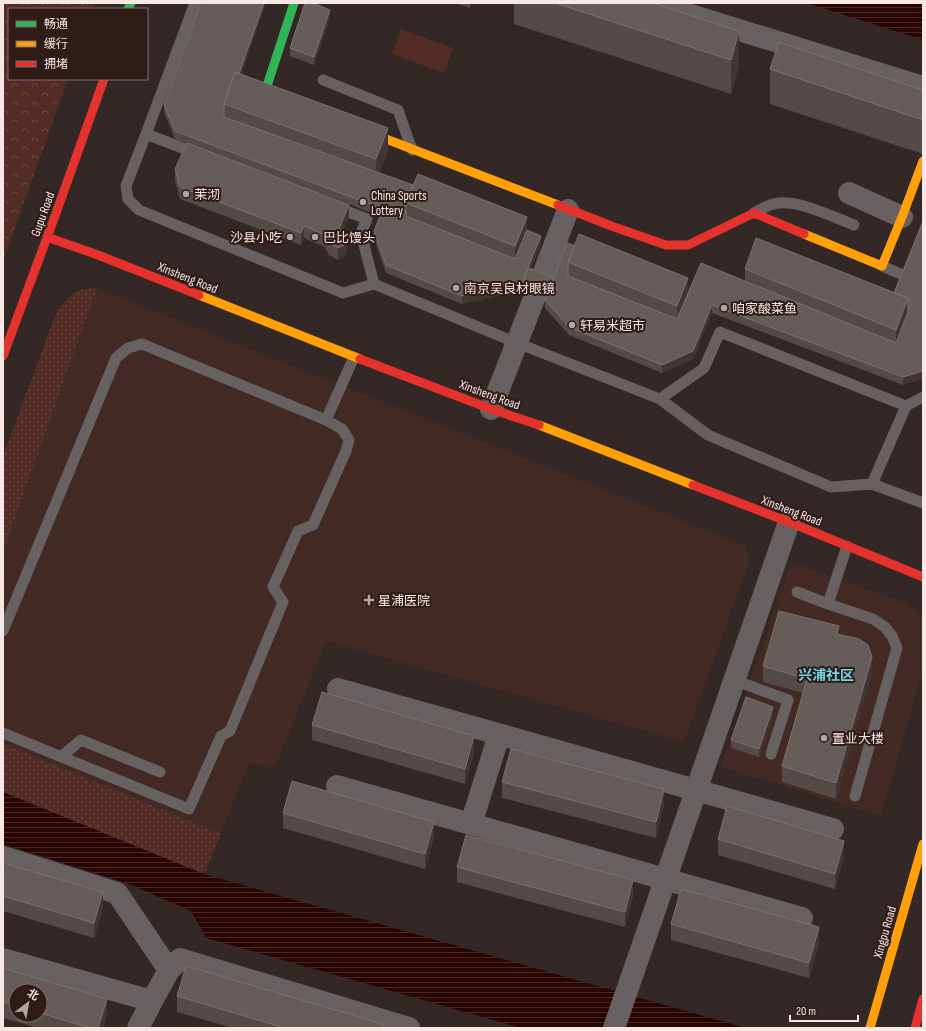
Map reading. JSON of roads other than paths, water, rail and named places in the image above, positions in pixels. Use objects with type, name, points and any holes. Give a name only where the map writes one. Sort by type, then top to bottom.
[{"type":"street","points":[[294,3],[265,92],[295,104]]},
{"type":"street","points":[[652,3],[923,86]]},
{"type":"street","name":"Gupu Road","points":[[3,356],[104,80]]},
{"type":"street","points":[[354,127],[568,210],[666,245],[688,245],[754,213],[882,266],[923,161]]},
{"type":"street","points":[[849,193],[902,217]]},
{"type":"street","points":[[491,409],[568,210]]},
{"type":"street","name":"Xinsheng Road","points":[[47,237],[98,255],[354,357],[491,409],[541,426],[789,522],[923,577]]},
{"type":"street","points":[[614,1028],[789,522]]},
{"type":"street","points":[[338,689],[833,829]]},
{"type":"street","points":[[471,824],[499,735]]},
{"type":"street","points":[[337,786],[802,918]]},
{"type":"street","name":"Xingpu Road","points":[[870,1028],[923,844]]},
{"type":"street","points":[[3,858],[117,893],[169,970]]},
{"type":"street","points":[[3,959],[152,1001]]},
{"type":"street","points":[[138,1028],[169,970],[180,959],[409,1028]]},
{"type":"street","points":[[915,1028],[923,999]]},
{"type":"lane","points":[[195,3],[177,62],[146,134],[126,186],[128,199],[139,210],[343,293],[374,284],[517,343],[660,399],[708,435],[831,486],[872,484],[923,502]]},
{"type":"lane","points":[[323,80],[398,110],[413,150]]},
{"type":"lane","points":[[253,88],[265,92]]},
{"type":"lane","points":[[146,134],[205,157]]},
{"type":"lane","points":[[323,202],[367,220],[361,232],[374,284]]},
{"type":"lane","points":[[754,213],[774,204],[789,202],[807,207],[854,225]]},
{"type":"lane","points":[[882,266],[903,275]]},
{"type":"lane","points":[[660,399],[704,368],[720,332],[906,406]]},
{"type":"lane","points":[[3,632],[116,358],[128,348],[142,344],[326,420],[342,429],[349,440],[346,451],[312,525],[298,531],[273,587],[283,602],[230,732],[221,736],[189,809],[3,733]]},
{"type":"lane","points":[[326,420],[354,357]]},
{"type":"lane","points":[[872,484],[906,406],[923,397]]},
{"type":"lane","points":[[828,604],[847,546]]},
{"type":"lane","points":[[797,592],[873,619],[885,627],[892,636],[896,648],[856,796]]},
{"type":"lane","points":[[734,680],[788,700],[771,754]]},
{"type":"lane","points":[[61,757],[81,740],[160,772]]},
{"type":"place","name":"茉沏","points":[[186,194]]},
{"type":"place","name":"China Sports Lottery","points":[[363,202]]},
{"type":"place","name":"沙县小吃","points":[[290,237]]},
{"type":"place","name":"巴比馒头","points":[[315,237]]},
{"type":"place","name":"南京吴良材眼镜","points":[[456,288]]},
{"type":"place","name":"咱家酸菜鱼","points":[[724,308]]},
{"type":"place","name":"轩易米超市","points":[[572,325]]},
{"type":"place","name":"星浦医院","points":[[369,600]]},
{"type":"place","name":"置业大楼","points":[[824,738]]},
{"type":"district","name":"兴浦社区","points":[[826,675]]}]
